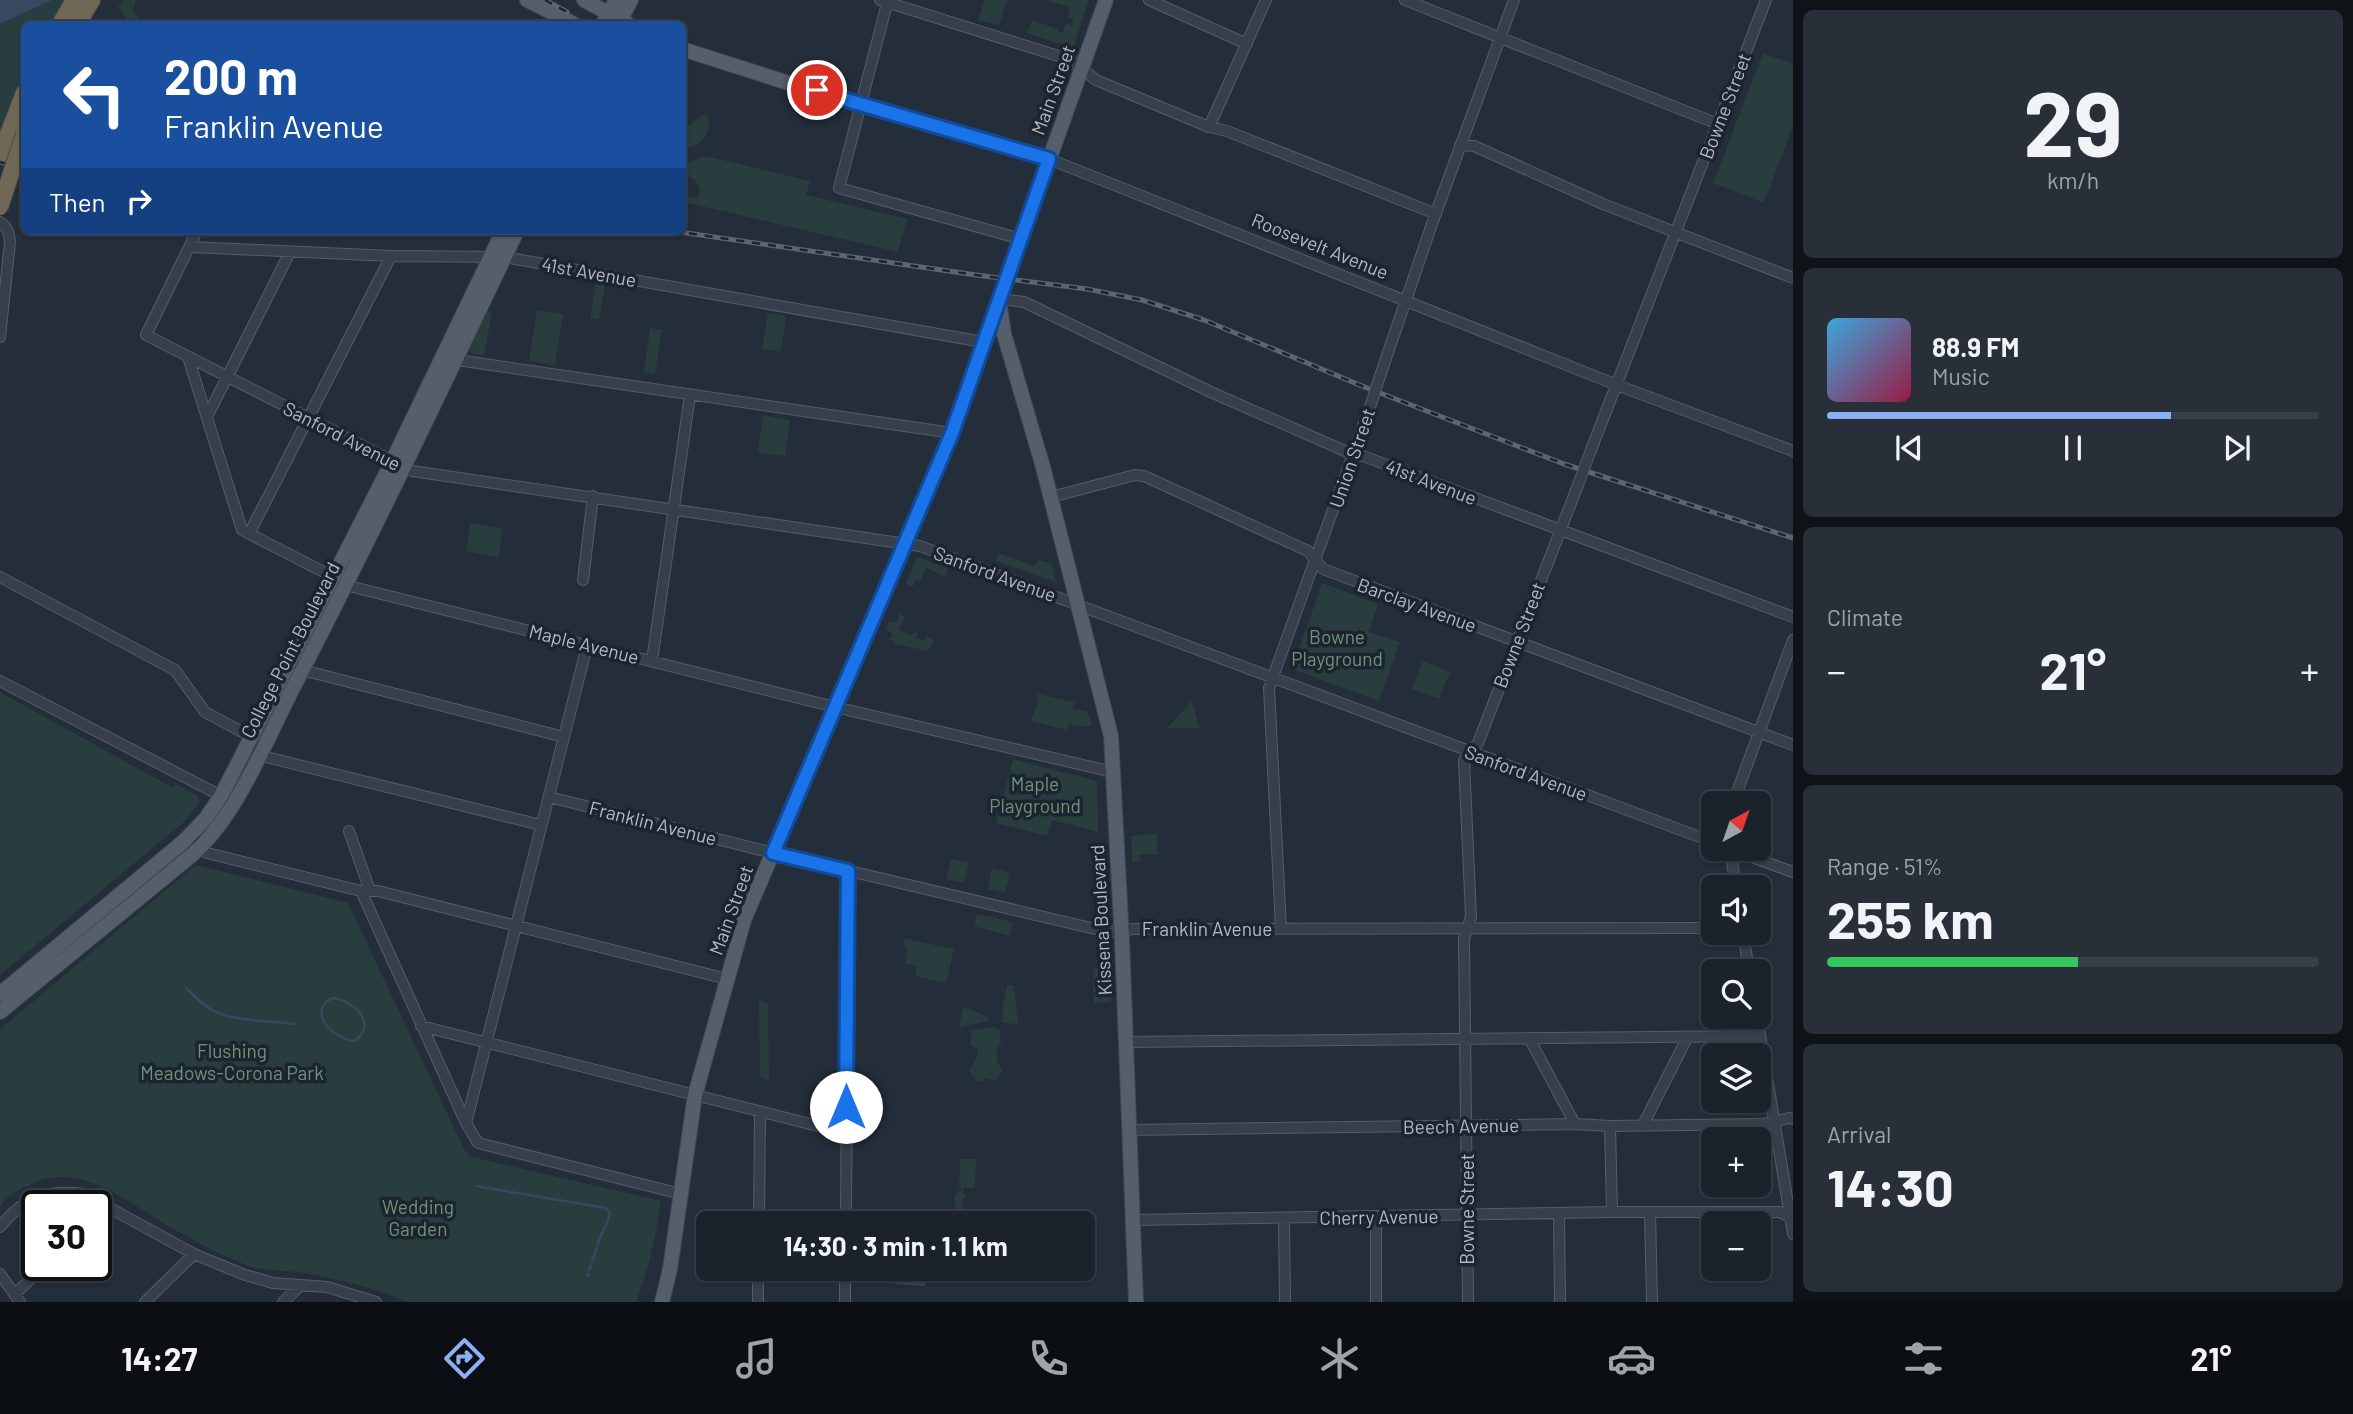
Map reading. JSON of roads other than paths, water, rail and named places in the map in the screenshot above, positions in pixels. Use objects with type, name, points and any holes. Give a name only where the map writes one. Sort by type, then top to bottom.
[{"type":"highway","points":[[62,21],[74,0]]},
{"type":"highway","points":[[80,21],[92,0]]},
{"type":"highway","points":[[0,155],[21,101]]},
{"type":"highway","points":[[0,207],[21,143]]},
{"type":"main road","points":[[527,0],[568,21]]},
{"type":"main road","points":[[584,0],[616,18],[631,0]]},
{"type":"main road","name":"Main Street","points":[[662,1302],[667,1284],[695,1095],[744,920],[952,433],[1106,0]]},
{"type":"main road","name":"Roosevelt Avenue","points":[[686,50],[1049,159]]},
{"type":"main road","name":"Roosevelt Avenue","points":[[686,59],[816,95],[826,94]]},
{"type":"main road","name":"College Point Boulevard","points":[[497,257],[502,235]]},
{"type":"main road","name":"College Point Boulevard","points":[[0,994],[192,833],[227,799],[261,751],[303,669],[340,581],[497,257],[514,235]]},
{"type":"main road","name":"Kissena Boulevard","points":[[999,299],[1004,334],[1051,497],[1107,718],[1113,772],[1121,930],[1136,1302]]},
{"type":"main road","name":"College Point Boulevard","points":[[0,1012],[202,846],[217,829],[250,739],[289,662],[340,581]]},
{"type":"street","points":[[1149,0],[1247,44]]},
{"type":"street","points":[[1209,127],[1266,0]]},
{"type":"street","points":[[1405,0],[1718,124]]},
{"type":"street","name":"Union Street","points":[[1282,929],[1269,688],[1354,455],[1460,145],[1514,0]]},
{"type":"street","name":"Bowne Street","points":[[1468,1302],[1464,940],[1471,917],[1464,760],[1478,743],[1766,0]]},
{"type":"street","points":[[1021,239],[839,188],[885,1],[1071,60],[1096,80],[1209,127],[1227,131],[1436,214]]},
{"type":"street","points":[[1460,145],[1474,146],[1675,233],[1793,278]]},
{"type":"street","name":"Roosevelt Avenue","points":[[1049,159],[1617,385],[1793,451]]},
{"type":"street","points":[[0,222],[5,226],[10,238],[0,337]]},
{"type":"street","points":[[190,247],[195,235]]},
{"type":"street","points":[[0,264],[10,238]]},
{"type":"street","name":"41st Avenue","points":[[190,247],[391,256],[497,257],[983,342]]},
{"type":"street","name":"Sanford Avenue","points":[[190,247],[146,335],[416,472],[920,546],[1701,838]]},
{"type":"street","points":[[206,417],[289,252]]},
{"type":"street","points":[[188,357],[242,530],[249,534],[391,256]]},
{"type":"street","name":"41st Avenue","points":[[999,299],[1024,302],[1213,393],[1354,455],[1363,456],[1793,617]]},
{"type":"street","points":[[450,356],[690,395],[952,433]]},
{"type":"street","points":[[652,661],[690,395]]},
{"type":"street","name":"Barclay Avenue","points":[[1051,497],[1135,475],[1144,476],[1308,551],[1322,569],[1793,745]]},
{"type":"street","points":[[583,580],[593,496]]},
{"type":"street","name":"Maple Avenue","points":[[249,534],[340,581],[587,646],[1113,772]]},
{"type":"street","points":[[0,578],[175,670],[205,712],[244,733],[266,757],[541,825]]},
{"type":"street","points":[[1737,791],[1793,639]]},
{"type":"street","points":[[466,1123],[587,646]]},
{"type":"street","points":[[289,662],[303,669],[564,737]]},
{"type":"street","points":[[0,681],[227,799]]},
{"type":"street","name":"Franklin Avenue","points":[[549,797],[1108,932],[1701,928]]},
{"type":"street","points":[[349,831],[365,891],[421,1026],[478,1143],[681,1194]]},
{"type":"street","points":[[192,833],[207,853],[365,891],[378,891],[727,979]]},
{"type":"street","points":[[1762,861],[1793,872]]},
{"type":"street","points":[[846,1211],[848,871]]},
{"type":"street","points":[[421,1026],[846,1133]]},
{"type":"street","points":[[1759,1029],[1793,1234]]},
{"type":"street","points":[[1125,1042],[1760,1036]]},
{"type":"street","points":[[1529,1038],[1575,1124]]},
{"type":"street","points":[[1643,1125],[1687,1038]]},
{"type":"street","points":[[759,1211],[760,1111]]},
{"type":"street","name":"Beech Avenue","points":[[1128,1130],[1763,1124],[1793,1119]]},
{"type":"street","points":[[1610,1126],[1612,1212]]},
{"type":"street","points":[[0,1227],[21,1205]]},
{"type":"street","points":[[112,1209],[194,1254],[264,1281],[327,1287],[376,1302]]},
{"type":"street","name":"Cherry Avenue","points":[[1132,1220],[1612,1212],[1780,1212],[1792,1218]]},
{"type":"street","points":[[1650,1213],[1652,1302]]},
{"type":"street","points":[[1559,1214],[1560,1302]]},
{"type":"street","points":[[1376,1217],[1376,1302]]},
{"type":"street","points":[[1284,1218],[1285,1302]]},
{"type":"street","points":[[145,1302],[194,1254]]},
{"type":"street","points":[[2,1279],[18,1298],[32,1281]]},
{"type":"street","points":[[758,1281],[758,1302]]},
{"type":"street","points":[[845,1281],[845,1302]]},
{"type":"street","points":[[283,1302],[301,1285]]},
{"type":"water","points":[[0,0],[52,0],[0,24]]},
{"type":"water","points":[[895,1281],[925,1281],[925,1286],[895,1284]]},
{"type":"waterway","points":[[186,988],[205,1006],[220,1014],[295,1024]]},
{"type":"waterway","points":[[332,998],[348,1003],[364,1020],[362,1034],[355,1041],[332,1031],[322,1018],[324,1004],[332,998]]},
{"type":"waterway","points":[[476,1186],[606,1208],[610,1213],[598,1244]]},
{"type":"waterway","points":[[592,1262],[597,1248]]},
{"type":"railway","points":[[545,0],[567,12]]},
{"type":"railway","points":[[0,162],[21,168]]},
{"type":"railway","points":[[686,233],[1087,289],[1142,300],[1204,320],[1362,386],[1564,464],[1793,538]]},
{"type":"park label","name":"Bowne Playground","points":[[1337,648]]},
{"type":"park label","name":"Maple Playground","points":[[1035,795]]},
{"type":"park label","name":"Flushing Meadows-Corona Park","points":[[232,1062]]},
{"type":"park label","name":"Wedding Garden","points":[[418,1218]]}]
